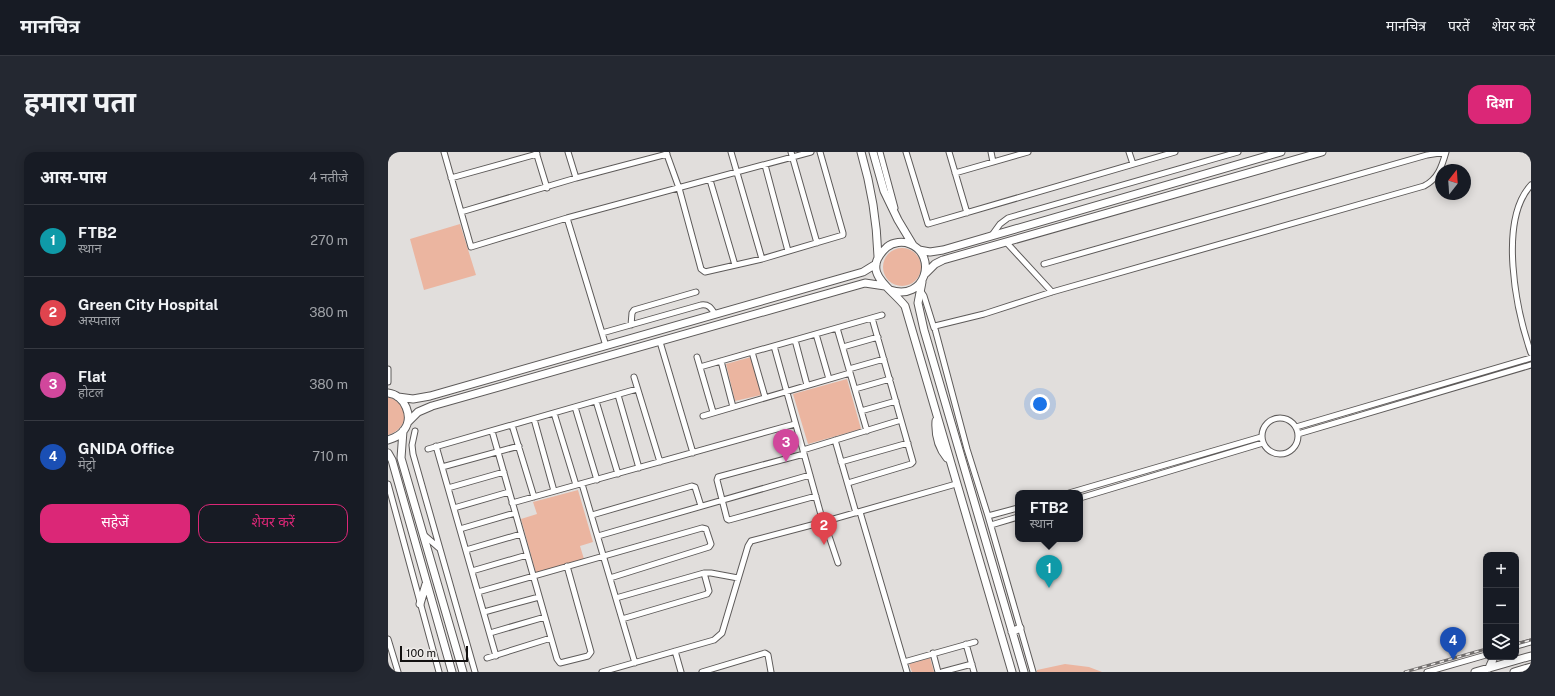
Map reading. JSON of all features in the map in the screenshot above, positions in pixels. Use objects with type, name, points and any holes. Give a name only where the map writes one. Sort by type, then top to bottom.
[{"type":"street","points":[[444,152],[471,248],[567,218],[766,165],[792,155],[811,152]]},
{"type":"street","points":[[568,152],[576,178]]},
{"type":"street","points":[[731,152],[762,259]]},
{"type":"street","points":[[461,212],[666,153],[679,188],[702,270],[708,272],[762,259],[842,236],[844,232],[820,152]]},
{"type":"street","points":[[861,152],[870,192],[878,242],[876,271],[880,282],[905,306],[1012,672]]},
{"type":"street","points":[[874,152],[884,191],[898,220],[925,260],[924,276],[918,303],[924,330],[1024,672]]},
{"type":"street","points":[[880,152],[898,220]]},
{"type":"street","points":[[906,152],[927,224],[1133,164],[1162,154],[1175,152]]},
{"type":"street","points":[[949,152],[966,213]]},
{"type":"street","points":[[991,152],[994,162]]},
{"type":"street","points":[[955,173],[1028,152]]},
{"type":"street","points":[[1129,152],[1133,164]]},
{"type":"street","points":[[992,235],[1004,220],[1008,218],[1228,153],[1238,152]]},
{"type":"street","points":[[391,393],[413,399],[430,396],[863,272],[877,261],[888,246],[897,242],[930,252],[944,250],[1281,152]]},
{"type":"street","points":[[388,440],[396,437],[403,431],[408,422],[418,412],[432,406],[865,283],[903,292],[914,289],[935,264],[943,260],[1322,152]]},
{"type":"street","points":[[934,328],[938,325],[984,314],[1052,292],[1424,186],[1434,180],[1438,174],[1446,152],[1420,157],[1044,264]]},
{"type":"street","points":[[452,178],[536,153],[547,188]]},
{"type":"street","points":[[1228,153],[1232,166]]},
{"type":"street","points":[[792,155],[817,243]]},
{"type":"street","points":[[766,165],[788,251]]},
{"type":"street","points":[[710,180],[735,265]]},
{"type":"street","points":[[1531,185],[1526,191],[1517,213],[1512,255],[1514,280],[1519,308],[1531,353]]},
{"type":"street","points":[[567,218],[606,346]]},
{"type":"street","points":[[1006,242],[1052,292]]},
{"type":"street","points":[[920,290],[924,296],[934,328],[967,449],[991,525],[1033,672]]},
{"type":"street","points":[[631,325],[632,313],[634,310],[696,292]]},
{"type":"street","points":[[602,333],[701,304],[710,306],[716,314]]},
{"type":"street","points":[[700,367],[882,315]]},
{"type":"street","points":[[848,483],[912,463],[908,443],[872,318]]},
{"type":"street","points":[[837,328],[867,430]]},
{"type":"street","points":[[816,334],[828,379]]},
{"type":"street","points":[[843,347],[878,337]]},
{"type":"street","points":[[795,340],[807,385]]},
{"type":"street","points":[[660,342],[693,453]]},
{"type":"street","points":[[774,346],[823,522],[838,563]]},
{"type":"street","points":[[752,352],[766,397]]},
{"type":"street","points":[[697,357],[713,412]]},
{"type":"street","points":[[1296,428],[1531,358]]},
{"type":"street","points":[[702,416],[828,379],[884,359]]},
{"type":"street","points":[[721,361],[733,407]]},
{"type":"street","points":[[1298,434],[1531,365]]},
{"type":"street","points":[[388,369],[388,382]]},
{"type":"street","points":[[634,377],[660,462]]},
{"type":"street","points":[[855,389],[890,379]]},
{"type":"street","points":[[428,449],[638,389]]},
{"type":"street","points":[[391,393],[405,404],[408,412],[408,422]]},
{"type":"street","points":[[618,395],[639,468]]},
{"type":"street","points":[[596,401],[618,474]]},
{"type":"street","points":[[861,411],[896,401]]},
{"type":"street","points":[[575,407],[597,480]]},
{"type":"street","points":[[554,413],[576,486]]},
{"type":"street","points":[[534,418],[554,492]]},
{"type":"street","points":[[1275,418],[1287,419],[1292,422],[1296,428],[1298,434],[1296,445],[1287,453],[1282,455],[1270,452],[1262,443],[1261,437],[1265,425],[1275,418]]},
{"type":"street","points":[[816,496],[729,520],[727,519],[717,480],[718,477],[803,452],[835,440],[901,420]]},
{"type":"street","points":[[512,503],[795,424]]},
{"type":"street","points":[[512,425],[534,497]]},
{"type":"street","points":[[492,430],[557,659],[560,663],[588,656],[591,652],[567,566]]},
{"type":"street","points":[[403,431],[402,458],[463,672]]},
{"type":"street","points":[[415,431],[412,446],[413,454],[475,672]]},
{"type":"street","points":[[1079,490],[1261,437]]},
{"type":"street","points":[[835,440],[904,662],[905,672]]},
{"type":"street","points":[[842,462],[908,443]]},
{"type":"street","points":[[1083,497],[1262,443]]},
{"type":"street","points":[[436,446],[496,656]]},
{"type":"street","points":[[442,467],[519,446]]},
{"type":"street","points":[[388,453],[392,460],[452,672]]},
{"type":"street","points":[[448,488],[504,472]]},
{"type":"street","points":[[598,536],[810,475]]},
{"type":"street","points":[[388,484],[439,672]]},
{"type":"street","points":[[582,484],[635,663]]},
{"type":"street","points":[[602,672],[714,640],[719,637],[722,633],[748,546],[751,542],[956,484]]},
{"type":"street","points":[[592,515],[692,486],[695,487],[701,506]]},
{"type":"street","points":[[454,508],[509,492]]},
{"type":"street","points":[[988,516],[1015,509]]},
{"type":"street","points":[[460,529],[515,513]]},
{"type":"street","points":[[991,525],[1015,518]]},
{"type":"street","points":[[478,592],[533,575],[704,528],[711,544],[709,547],[610,578]]},
{"type":"street","points":[[466,550],[521,534]]},
{"type":"street","points":[[424,535],[439,548]]},
{"type":"street","points":[[472,571],[527,555]]},
{"type":"street","points":[[616,598],[704,573],[738,578]]},
{"type":"street","points":[[622,619],[707,594],[709,591],[704,573]]},
{"type":"street","points":[[420,604],[426,583]]},
{"type":"street","points":[[484,612],[539,597]]},
{"type":"street","points":[[490,633],[545,617]]},
{"type":"street","points":[[1012,632],[1020,628]]},
{"type":"street","points":[[487,658],[551,638]]},
{"type":"street","points":[[388,639],[398,672]]},
{"type":"street","points":[[904,662],[975,642]]},
{"type":"street","points":[[1519,645],[1531,642]]},
{"type":"street","points":[[966,644],[974,672]]},
{"type":"street","points":[[675,651],[681,672]]},
{"type":"street","points":[[702,672],[765,653],[768,655],[772,672]]},
{"type":"street","points":[[933,654],[938,672]]},
{"type":"street","points":[[1427,672],[1483,656]]},
{"type":"street","points":[[1475,672],[1531,656]]},
{"type":"street","points":[[1489,668],[1493,660]]},
{"type":"street","points":[[942,672],[972,664]]},
{"type":"street","points":[[1514,672],[1531,667]]},
{"type":"shaded area","points":[[460,224],[476,275],[424,290],[410,239]]},
{"type":"shaded area","points":[[898,248],[906,248],[916,253],[920,260],[920,274],[916,281],[906,286],[898,286],[888,281],[886,278],[883,271],[883,263],[888,253],[891,251]]},
{"type":"shaded area","points":[[751,357],[761,395],[735,401],[726,364]]},
{"type":"shaded area","points":[[847,379],[861,429],[808,444],[793,394]]},
{"type":"shaded area","points":[[388,397],[395,400],[400,405],[404,416],[400,427],[395,432],[388,435]]},
{"type":"shaded area","points":[[578,490],[593,542],[580,546],[584,559],[536,573],[521,519],[537,514],[533,502]]},
{"type":"shaded area","points":[[930,658],[934,672],[912,672],[909,664]]},
{"type":"shaded area","points":[[1065,664],[1089,667],[1102,672],[1037,672],[1037,670]]},
{"type":"railway","points":[[1519,643],[1531,640]]},
{"type":"railway","points":[[1405,672],[1483,650]]},
{"type":"place","name":"Flat","points":[[786,462]]},
{"type":"place","name":"Green City Hospital","points":[[824,545]]},
{"type":"place","name":"FTB2","points":[[1049,588]]},
{"type":"place","name":"GNIDA Office","points":[[1453,660]]}]
